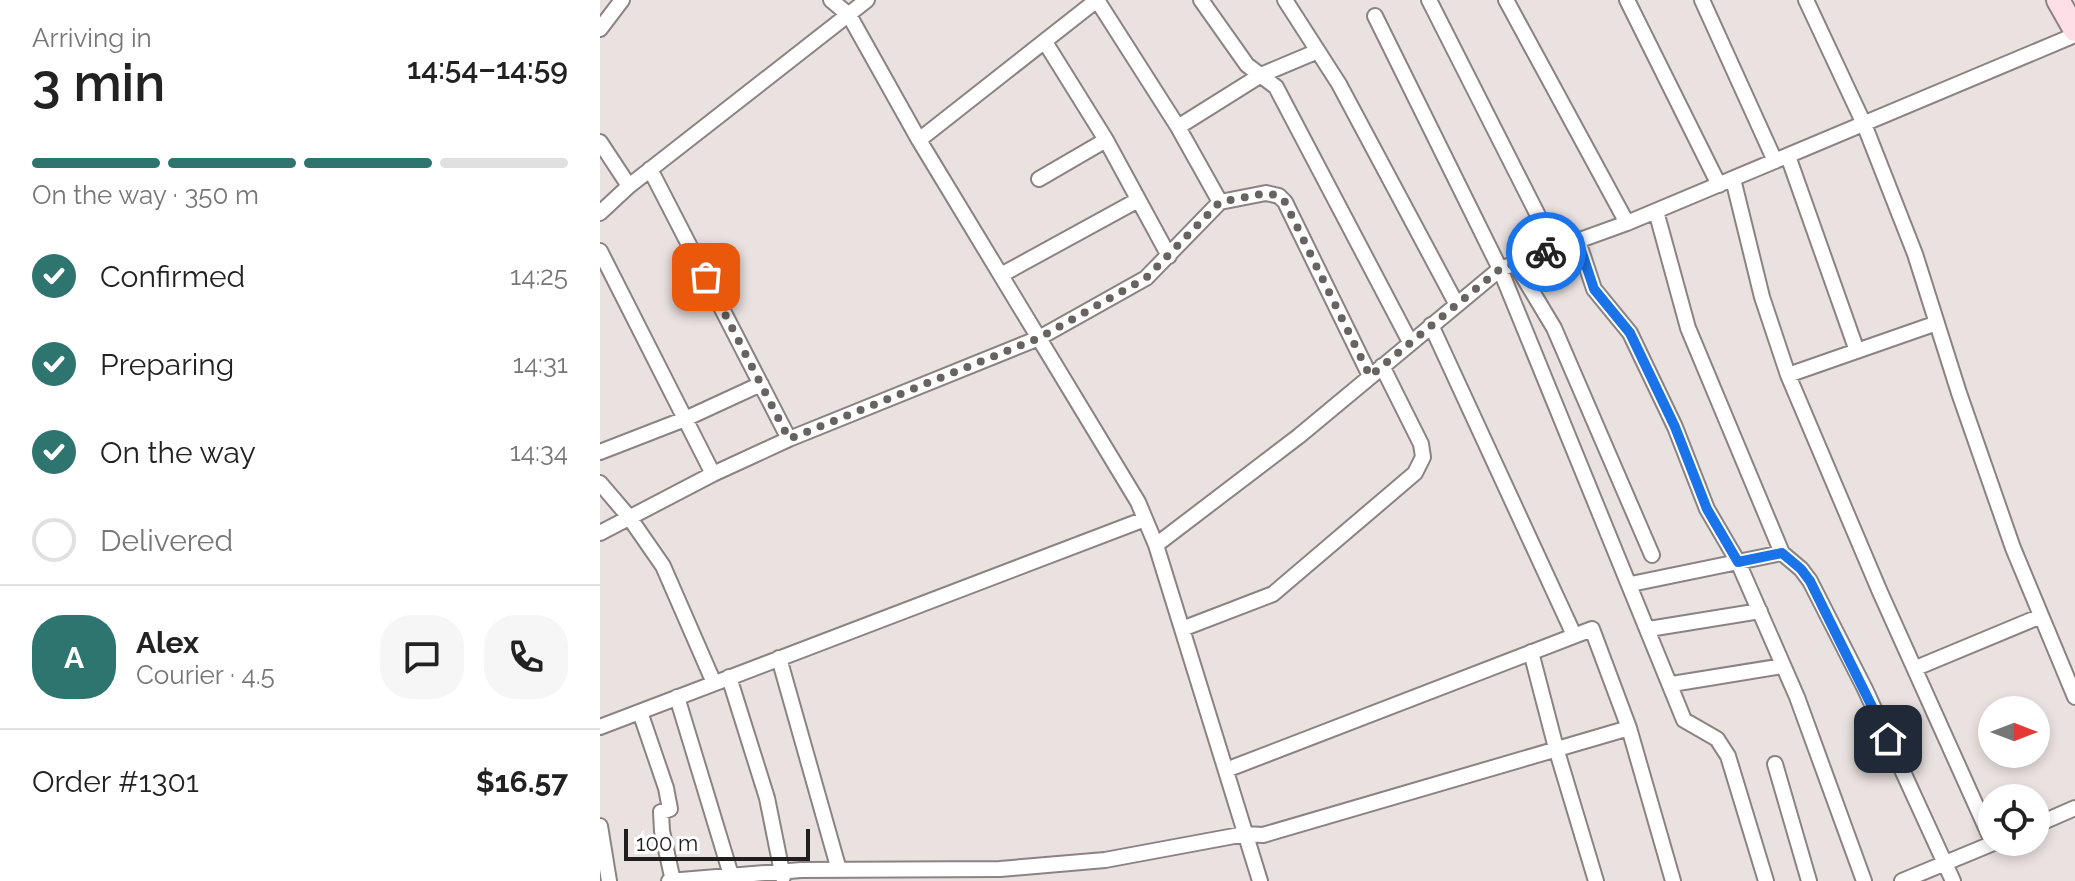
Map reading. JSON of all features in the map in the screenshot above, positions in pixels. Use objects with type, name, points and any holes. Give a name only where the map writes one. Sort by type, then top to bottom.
[{"type":"street","points":[[600,29],[622,0]]},
{"type":"street","points":[[831,0],[849,15],[919,140],[1138,502],[1156,545],[1260,881]]},
{"type":"street","points":[[600,213],[650,169],[867,0]]},
{"type":"street","points":[[919,140],[1097,0],[1178,127],[1220,202]]},
{"type":"street","points":[[1201,0],[1247,65],[1276,87],[1410,342]]},
{"type":"street","points":[[1285,0],[1339,84],[1457,305]]},
{"type":"street","points":[[1429,0],[1555,249]]},
{"type":"street","points":[[1506,0],[1627,223]]},
{"type":"street","points":[[1627,0],[1719,185]]},
{"type":"street","points":[[1702,0],[1782,158],[1857,351]]},
{"type":"street","points":[[1806,0],[1864,124],[1915,254],[2013,548],[2075,697]]},
{"type":"street","points":[[1156,545],[1299,436],[1500,269],[1627,223],[2075,32],[2058,0]]},
{"type":"street","points":[[1375,16],[1500,269],[1672,684],[1684,720],[1717,739],[1728,756],[1766,881]]},
{"type":"street","points":[[1045,42],[1106,140],[1169,256]]},
{"type":"street","points":[[1178,127],[1261,75],[1318,51]]},
{"type":"street","points":[[1039,179],[1106,140]]},
{"type":"street","points":[[600,142],[629,186]]},
{"type":"street","points":[[650,169],[789,439]]},
{"type":"street","points":[[1733,179],[1762,297],[1788,375],[1880,592],[1978,808]]},
{"type":"street","points":[[600,533],[713,474],[789,439],[1039,338],[1146,278],[1220,202],[1266,193],[1279,196],[1285,202],[1376,371],[1421,444],[1423,457],[1415,473],[1273,594],[1182,629]]},
{"type":"street","points":[[1001,275],[1138,200]]},
{"type":"street","points":[[1656,211],[1688,328],[1782,553],[1810,581],[1865,689],[1953,881]]},
{"type":"street","points":[[1578,241],[1594,289],[1630,333],[1675,427],[1707,509],[1738,562],[1760,611],[1864,881]]},
{"type":"street","points":[[600,251],[713,474]]},
{"type":"street","points":[[1515,263],[1554,328],[1652,555]]},
{"type":"street","points":[[1788,375],[1937,323]]},
{"type":"street","points":[[1431,325],[1574,635]]},
{"type":"street","points":[[600,434],[604,451],[761,384]]},
{"type":"street","points":[[600,483],[629,517],[663,566],[714,683]]},
{"type":"street","points":[[600,727],[1145,519]]},
{"type":"street","points":[[1631,584],[1782,553]]},
{"type":"street","points":[[1649,629],[1760,611]]},
{"type":"street","points":[[1916,668],[2041,616]]},
{"type":"street","points":[[1226,770],[1592,629],[1629,728],[1673,881]]},
{"type":"street","points":[[1531,652],[1596,881]]},
{"type":"street","points":[[779,658],[839,870]]},
{"type":"street","points":[[1672,684],[1783,666]]},
{"type":"street","points":[[729,677],[767,798],[783,876]]},
{"type":"street","points":[[677,697],[731,875]]},
{"type":"street","points":[[640,712],[670,809],[661,812],[671,881],[839,870],[1030,867],[1105,860],[1245,834],[1263,835],[1629,728]]},
{"type":"street","points":[[1775,764],[1809,881]]},
{"type":"street","points":[[2050,819],[2075,808]]},
{"type":"street","points":[[600,826],[609,881]]},
{"type":"street","points":[[1902,881],[1978,849]]},
{"type":"way so far","points":[[706,277],[789,439],[1039,338],[1146,278],[1220,202],[1266,193],[1279,196],[1285,202],[1370,376],[1500,269],[1546,252]]},
{"type":"route","points":[[1546,252],[1578,241],[1594,289],[1630,333],[1675,427],[1707,509],[1738,562],[1782,553],[1801,569],[1810,581],[1888,739]]}]
